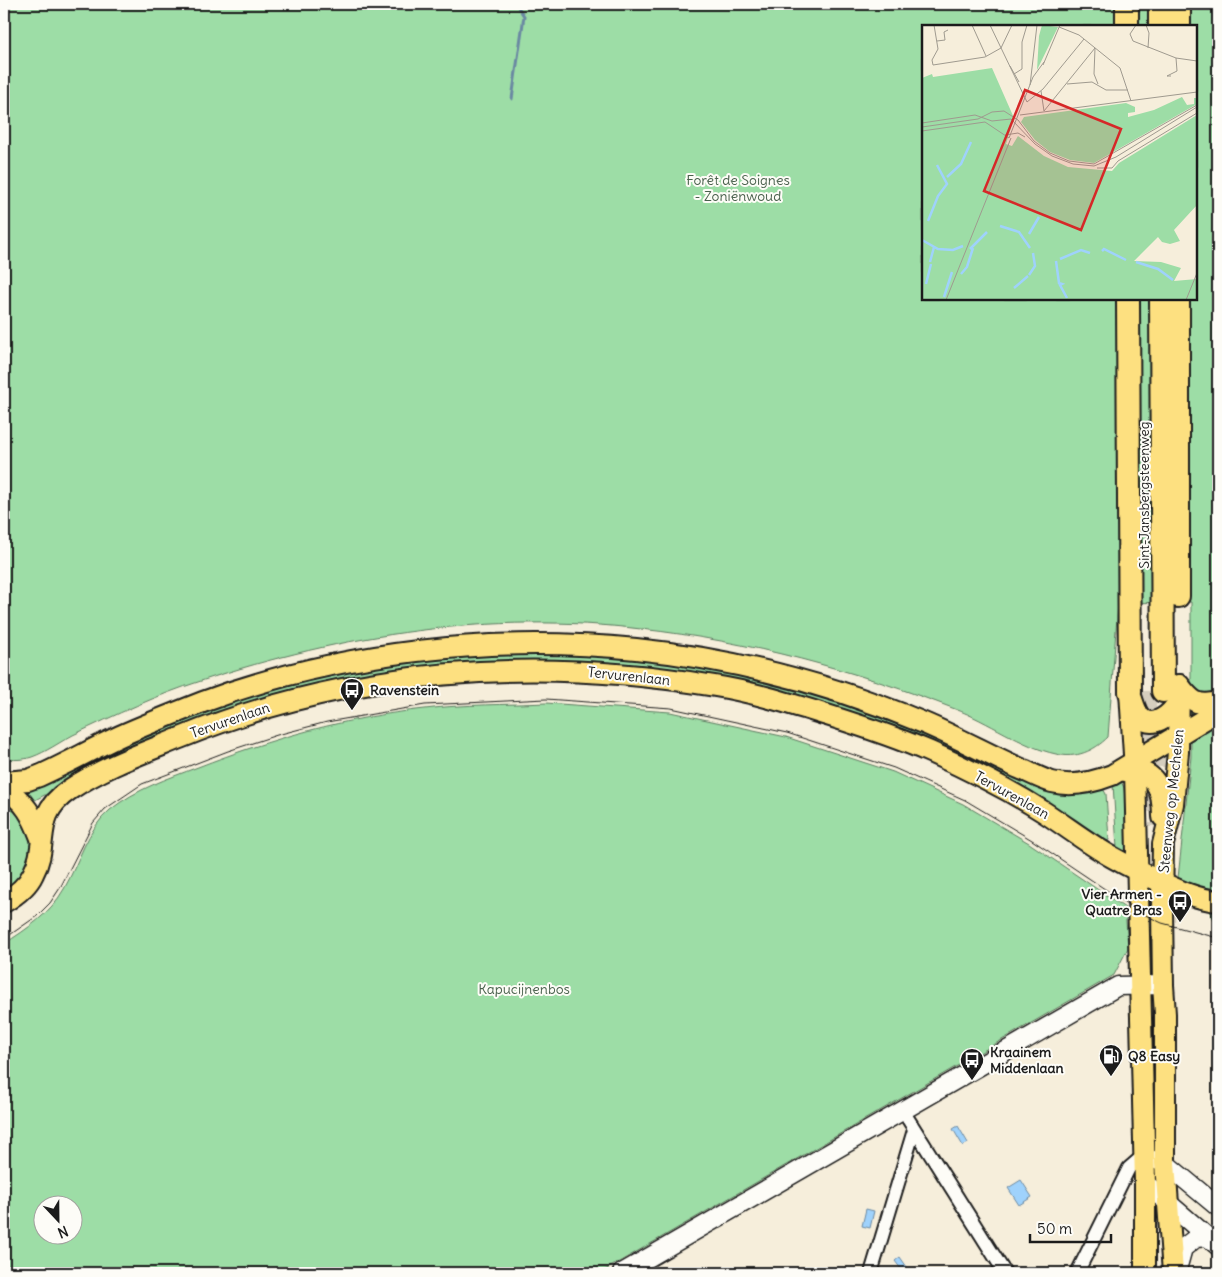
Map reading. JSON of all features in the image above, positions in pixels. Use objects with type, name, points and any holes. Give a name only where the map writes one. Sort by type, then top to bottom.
[{"type":"highway","points":[[1127,4],[1127,25]]},
{"type":"highway","points":[[1143,4],[1143,25]]},
{"type":"highway","points":[[1160,4],[1160,25]]},
{"type":"highway","points":[[1179,4],[1179,25]]},
{"type":"highway","points":[[1128,300],[1159,692]]},
{"type":"highway","name":"Sint-Jansbergsteenweg","points":[[1144,300],[1159,692]]},
{"type":"highway","name":"Sint-Jansbergsteenweg","points":[[1159,692],[1161,300]]},
{"type":"highway","points":[[1159,692],[1178,300]]},
{"type":"main road","name":"Tervurenlaan","points":[[4,782],[28,780],[39,776],[122,735],[205,702],[263,683],[345,663],[417,652],[482,646],[535,645],[637,649],[722,662],[803,681],[882,706],[1050,782],[1070,784],[1104,778],[1135,766]]},
{"type":"main road","name":"Tervurenlaan","points":[[4,902],[21,890],[33,875],[40,857],[45,818],[53,805],[67,791],[132,757],[223,721],[273,705],[375,682],[484,671],[555,670],[635,675],[718,686],[790,704],[869,728],[929,752],[992,783],[1040,810],[1108,855],[1137,871],[1178,891],[1198,898],[1218,901]]},
{"type":"main road","points":[[1159,692],[1187,696],[1198,703],[1209,704],[1218,702]]},
{"type":"main road","name":"Steenweg op Mechelen","points":[[1159,692],[1179,735],[1174,804],[1163,844],[1162,918],[1165,1014],[1165,1162],[1174,1273]]},
{"type":"main road","name":"Steenweg op Mechelen","points":[[1145,1273],[1145,1183],[1135,766],[1159,692]]},
{"type":"main road","points":[[1163,844],[1163,802],[1161,790],[1154,781],[1135,766],[1179,735],[1218,711]]},
{"type":"main road","name":"Tervurenlaan","points":[[4,789],[26,806],[35,821],[41,838]]},
{"type":"main road","points":[[1162,918],[1183,904],[1198,898]]},
{"type":"street","points":[[622,1273],[1118,986],[1163,985]]},
{"type":"street","points":[[903,1111],[1005,1273]]},
{"type":"street","points":[[871,1273],[914,1130]]},
{"type":"street","points":[[1077,1273],[1129,1168],[1144,1155],[1165,1162],[1218,1208]]},
{"type":"street","points":[[1145,1183],[1213,1242]]},
{"type":"street","points":[[1174,1273],[1182,1248],[1196,1238],[1213,1242]]},
{"type":"green space","name":"Forêt de Soignes - Zoniënwoud","points":[[4,4],[1218,4],[1218,923],[1216,923],[1196,888],[1178,878],[1191,757],[1191,602],[1118,603],[1108,737],[1091,750],[1078,755],[1063,755],[1043,751],[967,714],[917,695],[840,670],[761,649],[681,634],[641,629],[585,624],[530,623],[474,625],[363,639],[254,665],[152,699],[73,735],[37,755],[14,760],[4,759]]},
{"type":"green space","points":[[537,652],[678,662],[807,689],[940,738],[1102,787],[1106,794],[1109,840],[1105,842],[1072,820],[771,691],[406,671],[79,777],[35,800],[28,796],[29,791],[105,750],[206,708],[336,672],[427,657]]},
{"type":"green space","name":"Kapucijnenbos","points":[[546,703],[670,712],[786,737],[893,772],[963,804],[1029,843],[1125,908],[1128,948],[1114,975],[600,1273],[4,1273],[4,944],[21,933],[52,906],[64,889],[89,836],[102,818],[130,796],[163,780],[281,738],[338,723],[425,709],[470,705]]},
{"type":"green space","points":[[1121,781],[1124,788],[1129,848],[1122,852],[1117,848],[1113,784]]},
{"type":"green space","points":[[4,798],[28,823],[33,848],[26,872],[4,893]]},
{"type":"water","points":[[958,1126],[968,1143],[963,1146],[953,1129]]},
{"type":"water","points":[[1021,1180],[1032,1197],[1019,1205],[1008,1188]]},
{"type":"water","points":[[866,1209],[874,1211],[870,1228],[862,1226]]},
{"type":"water","points":[[900,1257],[909,1270],[904,1273],[895,1261]]},
{"type":"waterway","points":[[512,99],[524,16],[516,4]]},
{"type":"tunnel","points":[[1145,691],[1146,826]]},
{"type":"tunnel","points":[[1160,800],[1163,691]]},
{"type":"tram line","points":[[4,939],[37,916],[50,903],[60,888],[93,823],[105,809],[142,784],[228,751],[277,735],[327,722],[425,705],[546,699],[671,708],[787,733],[894,768],[965,800],[1032,840],[1139,912],[1162,923],[1218,938]]},
{"type":"place","name":"Ravenstein","points":[[352,711]]},
{"type":"place","name":"Vier Armen - Quatre Bras","points":[[1180,923]]},
{"type":"place","name":"Q8 Easy","points":[[1111,1077]]},
{"type":"place","name":"Kraainem Middenlaan","points":[[972,1081]]}]
